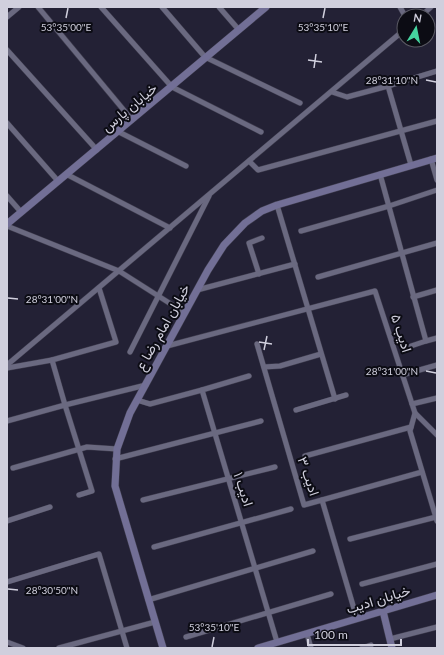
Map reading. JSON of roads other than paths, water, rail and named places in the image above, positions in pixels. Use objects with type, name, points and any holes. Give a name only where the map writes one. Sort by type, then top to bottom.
[{"type":"main road","name":"خیابان پارس","points":[[7,225],[266,7]]},
{"type":"main road","name":"خیابان امام رضا ع","points":[[163,648],[115,486],[116,449],[130,413],[197,290],[224,245],[245,224],[262,211],[277,205],[434,158]]},
{"type":"main road","name":"خیابان ادیب","points":[[258,648],[437,596]]},
{"type":"main road","points":[[383,611],[392,648]]},
{"type":"street","points":[[38,7],[132,120]]},
{"type":"street","points":[[101,7],[172,87],[261,132]]},
{"type":"street","points":[[162,7],[205,57],[300,103]]},
{"type":"street","points":[[219,7],[239,30]]},
{"type":"street","points":[[7,18],[17,8]]},
{"type":"street","points":[[7,367],[396,37]]},
{"type":"street","points":[[7,50],[97,150]]},
{"type":"street","points":[[332,92],[347,97],[437,71]]},
{"type":"street","points":[[388,86],[411,165]]},
{"type":"street","points":[[249,161],[258,170],[437,121]]},
{"type":"street","points":[[7,123],[58,181]]},
{"type":"street","points":[[119,132],[186,166]]},
{"type":"street","points":[[434,158],[437,180]]},
{"type":"street","points":[[66,174],[170,228]]},
{"type":"street","points":[[380,174],[426,341]]},
{"type":"street","points":[[301,231],[389,206],[437,190]]},
{"type":"street","points":[[130,352],[211,194]]},
{"type":"street","points":[[7,196],[21,212]]},
{"type":"street","points":[[277,205],[335,399]]},
{"type":"street","points":[[7,225],[119,271],[185,312]]},
{"type":"street","points":[[259,274],[249,243],[262,238]]},
{"type":"street","points":[[318,277],[437,243]]},
{"type":"street","points":[[197,290],[295,264]]},
{"type":"street","points":[[7,367],[52,360],[116,342],[99,288]]},
{"type":"street","points":[[414,297],[437,290]]},
{"type":"street","name":"ادیب ۵","points":[[308,309],[375,291],[415,412]]},
{"type":"street","points":[[167,346],[308,309]]},
{"type":"street","points":[[410,346],[437,338]]},
{"type":"street","name":"ادیب ۳","points":[[257,344],[304,505],[322,500],[357,619]]},
{"type":"street","points":[[264,367],[280,366],[322,354]]},
{"type":"street","points":[[52,360],[78,450],[92,491],[79,495]]},
{"type":"street","points":[[402,375],[437,365]]},
{"type":"street","points":[[137,400],[150,404],[249,376]]},
{"type":"street","points":[[7,421],[146,385]]},
{"type":"street","name":"ادیب ۱","points":[[202,390],[277,642]]},
{"type":"street","points":[[296,410],[346,395]]},
{"type":"street","points":[[412,404],[437,398]]},
{"type":"street","points":[[350,539],[436,519],[410,431],[415,412]]},
{"type":"street","points":[[415,412],[437,434]]},
{"type":"street","points":[[115,460],[261,421]]},
{"type":"street","points":[[305,456],[411,427]]},
{"type":"street","points":[[13,468],[87,447],[116,449]]},
{"type":"street","points":[[143,500],[276,467]]},
{"type":"street","points":[[322,500],[422,472]]},
{"type":"street","points":[[7,521],[50,507]]},
{"type":"street","points":[[154,547],[291,509]]},
{"type":"street","points":[[148,600],[313,551]]},
{"type":"street","points":[[7,582],[99,554],[127,648]]},
{"type":"street","points":[[362,584],[437,564]]},
{"type":"street","points":[[186,637],[331,594]]},
{"type":"street","points":[[59,648],[155,622]]},
{"type":"street","points":[[390,639],[437,627]]},
{"type":"street","points":[[307,634],[311,648]]},
{"type":"street","points":[[7,642],[23,648]]},
{"type":"street","points":[[362,648],[371,646]]}]
